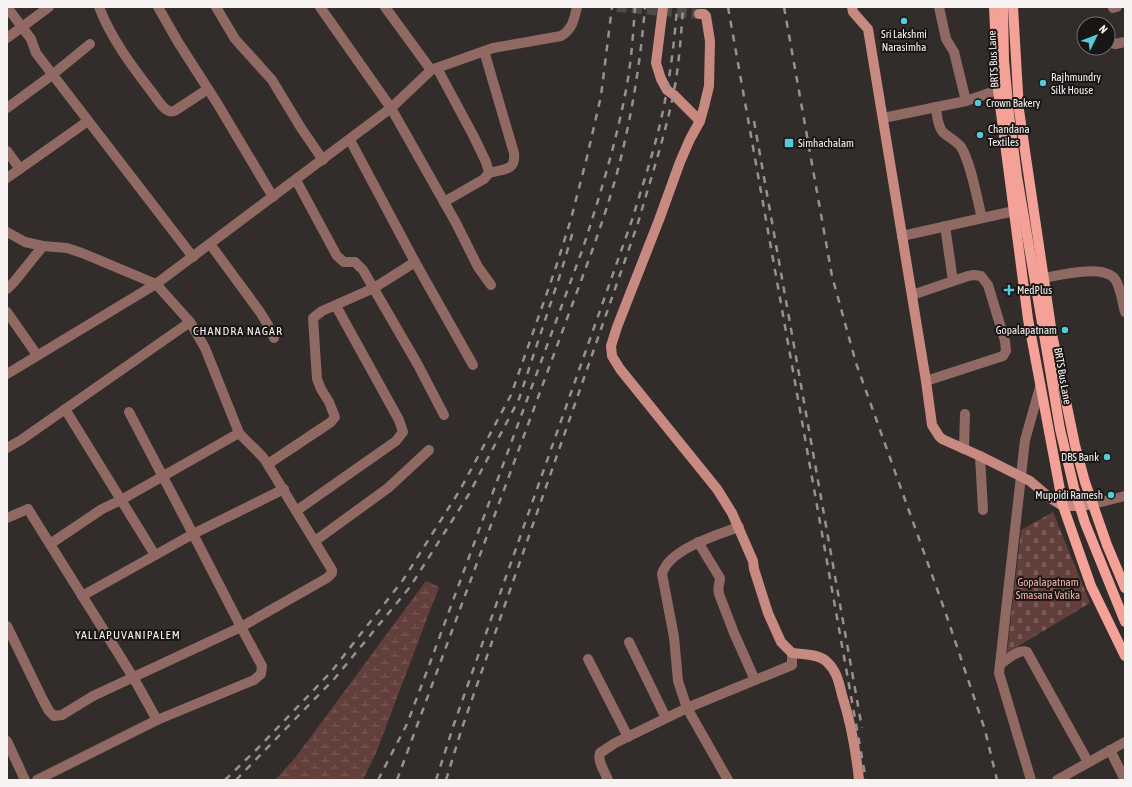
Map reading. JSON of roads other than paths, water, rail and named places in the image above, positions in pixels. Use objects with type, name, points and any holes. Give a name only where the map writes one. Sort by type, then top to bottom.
[{"type":"main road","points":[[994,7],[998,90],[1028,319],[1062,506],[1091,586],[1125,656]]},
{"type":"main road","name":"BRTS Bus Lane","points":[[1003,7],[1004,60],[1016,176],[1060,430],[1079,506],[1125,622]]},
{"type":"main road","points":[[1013,7],[1019,110],[1052,334],[1075,445],[1107,545],[1125,588]]},
{"type":"street","points":[[7,7],[31,39],[36,53],[52,75],[193,257]]},
{"type":"street","points":[[7,38],[49,7]]},
{"type":"street","points":[[99,7],[105,23],[113,37],[144,82],[166,109],[172,112],[208,89]]},
{"type":"street","points":[[158,7],[274,197]]},
{"type":"street","points":[[216,7],[235,39],[272,80],[301,128],[323,160]]},
{"type":"street","points":[[320,7],[391,108],[444,202],[478,267],[491,285]]},
{"type":"street","points":[[385,7],[434,69],[476,142],[486,162],[489,173]]},
{"type":"street","points":[[7,374],[156,284],[350,140],[391,108],[434,69],[492,48],[561,36],[571,27],[577,7]]},
{"type":"street","points":[[663,7],[656,63],[661,79],[667,90],[700,121]]},
{"type":"street","points":[[852,7],[853,12],[868,29],[934,430],[942,439],[1030,481],[1062,506],[1093,504],[1125,496]]},
{"type":"street","points":[[939,7],[946,39],[954,52],[966,101]]},
{"type":"street","points":[[699,14],[704,14],[706,16],[710,41],[709,86],[700,121],[688,144],[616,327],[611,346],[612,356],[620,369],[717,489],[732,513],[753,561],[754,569],[768,613],[781,642],[792,653],[808,654],[826,660],[835,671],[847,711],[856,751],[859,780]]},
{"type":"street","points":[[7,108],[52,75],[90,44]]},
{"type":"street","points":[[444,202],[484,180],[489,173],[508,168],[515,161],[514,153],[484,51]]},
{"type":"street","points":[[883,118],[966,101],[998,90]]},
{"type":"street","points":[[936,107],[942,130],[956,141],[966,158],[982,218]]},
{"type":"street","points":[[7,178],[88,121]]},
{"type":"street","points":[[350,140],[415,262],[473,364]]},
{"type":"street","points":[[7,151],[20,169]]},
{"type":"street","points":[[296,180],[337,256],[344,262],[355,262],[374,288],[418,365],[444,415]]},
{"type":"street","points":[[902,236],[1014,212]]},
{"type":"street","points":[[945,226],[953,281]]},
{"type":"street","points":[[7,232],[24,242],[43,246],[67,248],[82,253],[156,284],[190,322],[205,348],[239,433],[247,442],[260,452],[268,464],[330,564],[332,573],[331,576],[241,627],[93,696],[62,715],[54,716],[49,711],[7,626]]},
{"type":"street","points":[[210,244],[260,312],[274,338]]},
{"type":"street","points":[[7,289],[43,246]]},
{"type":"street","points":[[268,464],[334,419],[329,402],[317,379],[313,318],[318,313],[374,288],[415,262]]},
{"type":"street","points":[[1043,278],[1097,271],[1107,274],[1115,280],[1120,290],[1125,312]]},
{"type":"street","points":[[912,295],[974,275],[981,276],[988,285],[1005,341],[1006,351],[1003,356],[926,381]]},
{"type":"street","points":[[296,511],[396,441],[403,432],[399,420],[336,306]]},
{"type":"street","points":[[8,317],[37,355]]},
{"type":"street","points":[[7,448],[21,440],[190,322]]},
{"type":"street","points":[[1031,780],[999,673],[1025,440],[1040,387]]},
{"type":"street","points":[[65,409],[155,555]]},
{"type":"street","points":[[37,780],[157,720],[254,680],[261,674],[262,666],[129,412]]},
{"type":"street","points":[[964,449],[966,414]]},
{"type":"street","points":[[50,544],[102,509],[121,500],[239,433]]},
{"type":"street","points":[[315,541],[388,488],[429,450]]},
{"type":"street","points":[[980,456],[983,510]]},
{"type":"street","points":[[82,596],[193,534],[284,489]]},
{"type":"street","points":[[7,518],[28,509],[133,677],[157,720]]},
{"type":"street","points":[[728,780],[687,708],[678,681],[674,637],[662,574],[663,568],[669,561],[698,542],[739,527]]},
{"type":"street","points":[[698,542],[720,578],[717,589],[734,633],[756,680]]},
{"type":"street","points":[[629,642],[666,718]]},
{"type":"street","points":[[1000,664],[1020,651],[1027,652],[1088,762]]},
{"type":"street","points":[[608,780],[598,756],[600,753],[628,737],[687,708],[792,665],[792,653]]},
{"type":"street","points":[[588,659],[628,737]]},
{"type":"street","points":[[7,741],[25,780]]},
{"type":"street","points":[[1057,780],[1068,777],[1088,762],[1125,742]]},
{"type":"street","points":[[1110,750],[1125,780]]},
{"type":"tunnel","points":[[617,7],[699,14]]},
{"type":"railway","points":[[225,780],[331,672],[403,580],[460,490],[511,395],[555,270],[571,219],[601,96],[612,7]]},
{"type":"railway","points":[[378,780],[407,724],[583,248],[606,172],[621,114],[633,40],[635,7]]},
{"type":"railway","points":[[397,780],[605,213],[620,162],[631,114],[645,7]]},
{"type":"railway","points":[[436,780],[454,724],[632,220],[652,155],[664,106],[672,59],[677,7]]},
{"type":"railway","points":[[446,780],[462,728],[638,223],[673,96],[681,40],[683,7]]},
{"type":"railway","points":[[728,7],[866,780]]},
{"type":"railway","points":[[784,7],[832,276],[856,363],[946,614],[985,730],[997,780]]},
{"type":"railway","points":[[754,121],[862,728]]},
{"type":"railway","points":[[236,780],[335,678],[410,587],[469,494],[519,399],[574,228]]},
{"type":"place","name":"Sri Lakshmi Narasimha","points":[[904,21]]},
{"type":"place","name":"Rajhmundry Silk House","points":[[1043,83]]},
{"type":"place","name":"Crown Bakery","points":[[978,103]]},
{"type":"place","name":"Chandana Textiles","points":[[980,135]]},
{"type":"place","name":"Simhachalam","points":[[789,143]]},
{"type":"place","name":"MedPlus","points":[[1009,290]]},
{"type":"place","name":"Gopalapatnam","points":[[1065,330]]},
{"type":"place","name":"DBS Bank","points":[[1107,457]]},
{"type":"place","name":"Muppidi Ramesh","points":[[1111,495]]},
{"type":"district","name":"CHANDRA NAGAR","points":[[238,331]]},
{"type":"district","name":"YALLAPUVANIPALEM","points":[[128,635]]},
{"type":"park label","name":"Gopalapatnam Smasana Vatika","points":[[1048,588]]}]
